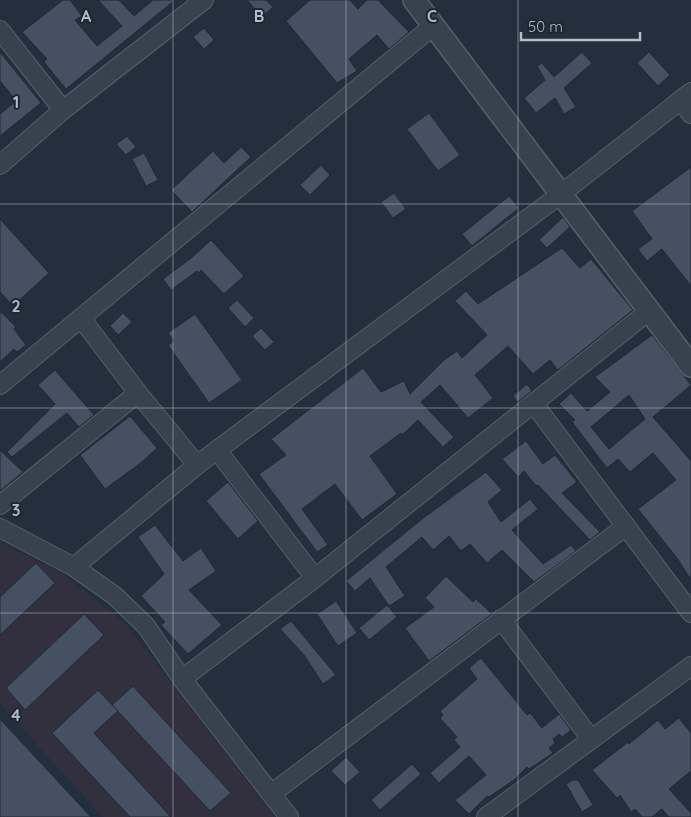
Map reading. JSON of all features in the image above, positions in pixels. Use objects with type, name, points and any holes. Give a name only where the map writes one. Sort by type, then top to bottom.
[{"type":"street","points":[[0,165],[63,110],[204,0]]},
{"type":"street","points":[[414,0],[691,366]]},
{"type":"street","points":[[0,385],[433,26]]},
{"type":"street","points":[[0,30],[63,110]]},
{"type":"street","points":[[74,567],[197,464],[561,194],[686,96],[691,114]]},
{"type":"street","points":[[182,679],[315,578],[649,310]]},
{"type":"street","points":[[81,318],[138,394],[197,464]]},
{"type":"street","points":[[0,505],[138,394]]},
{"type":"street","points":[[534,404],[691,612]]},
{"type":"street","points":[[217,450],[315,578]]},
{"type":"street","points":[[271,794],[500,619],[626,526]]},
{"type":"street","points":[[0,528],[74,567],[115,596],[146,626],[182,679],[289,817]]},
{"type":"street","points":[[500,619],[591,739]]},
{"type":"street","points":[[486,817],[691,666]]},
{"type":"shaded area","points":[[0,542],[62,574],[124,622],[275,817],[103,817],[0,704]]},
{"type":"building","points":[[63,0],[70,0],[82,16],[75,20],[97,46],[122,26],[98,0],[119,0],[134,16],[153,0],[175,0],[66,89],[44,62],[47,59],[22,32]]},
{"type":"building","points":[[247,0],[266,0],[273,7],[262,17]]},
{"type":"building","points":[[310,0],[350,0],[358,9],[367,0],[378,0],[409,32],[389,49],[377,35],[349,59],[357,71],[337,83],[286,21]]},
{"type":"building","points":[[204,28],[214,40],[204,49],[193,37]]},
{"type":"building","points":[[0,52],[41,103],[0,136],[0,114],[16,101],[0,81]]},
{"type":"building","points":[[582,52],[592,63],[564,88],[576,107],[564,114],[555,98],[536,113],[524,98],[545,80],[537,66],[542,63],[554,77]]},
{"type":"building","points":[[649,52],[670,75],[658,86],[637,63]]},
{"type":"building","points":[[429,113],[460,155],[438,171],[407,129]]},
{"type":"building","points":[[127,136],[136,147],[126,155],[116,144]]},
{"type":"building","points":[[241,147],[251,157],[192,212],[171,190],[213,151],[224,163]]},
{"type":"building","points":[[144,153],[158,180],[146,186],[132,159]]},
{"type":"building","points":[[321,165],[330,175],[310,195],[300,185]]},
{"type":"building","points":[[691,167],[691,286],[662,249],[647,261],[638,249],[652,239],[632,211]]},
{"type":"building","points":[[394,193],[406,209],[393,218],[381,202]]},
{"type":"building","points":[[509,196],[519,208],[472,246],[462,234]]},
{"type":"building","points":[[563,217],[570,227],[547,248],[539,240]]},
{"type":"building","points":[[0,219],[49,273],[13,306],[0,292]]},
{"type":"building","points":[[211,240],[244,276],[224,294],[201,270],[171,290],[163,279],[190,259]]},
{"type":"building","points":[[562,248],[580,268],[591,259],[633,310],[558,370],[550,360],[533,374],[508,346],[475,375],[493,398],[468,418],[440,385],[421,402],[454,437],[443,447],[418,420],[402,435],[401,433],[370,456],[397,494],[362,520],[335,484],[302,509],[328,545],[317,552],[259,474],[286,455],[271,439],[363,368],[381,392],[404,381],[410,394],[444,360],[457,351],[462,358],[487,335],[455,301],[466,291],[478,304]]},
{"type":"building","points":[[237,300],[254,318],[245,327],[228,308]]},
{"type":"building","points":[[0,311],[16,327],[14,329],[26,345],[17,352],[14,349],[0,362]]},
{"type":"building","points":[[123,313],[132,322],[118,335],[110,326]]},
{"type":"building","points":[[195,314],[242,380],[209,403],[168,345],[174,341],[168,333]]},
{"type":"building","points":[[261,328],[274,342],[265,350],[252,336]]},
{"type":"building","points":[[652,335],[691,385],[653,417],[691,461],[691,580],[677,558],[638,509],[676,480],[653,453],[630,472],[618,459],[607,468],[572,422],[575,420],[559,404],[571,393],[587,411],[610,392],[595,377]],"holes":[[[629,395],[645,419],[609,449],[591,427]]]},
{"type":"building","points":[[55,370],[94,415],[79,427],[67,413],[12,457],[7,452],[55,404],[38,385]]},
{"type":"building","points":[[527,384],[532,391],[518,402],[513,396]]},
{"type":"building","points":[[130,416],[157,448],[142,462],[105,489],[80,455]]},
{"type":"building","points":[[526,441],[543,464],[555,455],[577,482],[562,493],[600,532],[590,540],[538,485],[536,486],[524,471],[518,477],[502,459]]},
{"type":"building","points":[[0,450],[23,472],[0,491]]},
{"type":"building","points":[[486,472],[502,490],[488,502],[501,522],[530,499],[538,509],[512,530],[543,564],[571,545],[576,551],[534,582],[502,550],[487,563],[470,544],[461,551],[449,536],[433,550],[422,537],[386,567],[405,596],[389,606],[370,578],[355,591],[346,581],[422,519]]},
{"type":"building","points":[[228,482],[258,521],[238,539],[206,501]]},
{"type":"building","points":[[155,525],[183,561],[201,548],[216,571],[189,590],[222,625],[188,654],[161,625],[165,622],[141,596],[164,574],[138,537]]},
{"type":"building","points":[[36,563],[55,583],[0,635],[0,597]]},
{"type":"building","points":[[446,576],[473,602],[476,599],[492,614],[429,661],[405,628],[434,607],[425,598]]},
{"type":"building","points":[[336,601],[357,633],[338,646],[317,614]]},
{"type":"building","points":[[387,605],[397,617],[369,640],[359,628]]},
{"type":"building","points":[[84,614],[104,635],[25,710],[6,688]]},
{"type":"building","points":[[291,621],[336,675],[323,684],[304,655],[280,629]]},
{"type":"building","points":[[481,658],[527,715],[530,713],[542,728],[559,714],[571,730],[562,737],[559,734],[553,739],[555,743],[549,748],[553,753],[529,769],[527,767],[514,780],[489,797],[487,796],[469,814],[455,800],[486,775],[469,756],[439,783],[430,773],[460,747],[454,740],[457,737],[440,718],[443,715],[440,711],[477,679],[469,668]]},
{"type":"building","points":[[133,686],[231,793],[210,811],[112,705]]},
{"type":"building","points":[[98,690],[118,711],[94,733],[171,817],[130,817],[52,733]]},
{"type":"building","points":[[679,718],[691,733],[691,771],[669,789],[691,813],[691,817],[669,817],[662,809],[652,817],[642,817],[635,809],[631,812],[620,795],[617,798],[592,770],[628,742],[629,744],[658,720],[665,729]]},
{"type":"building","points":[[0,719],[91,817],[0,817]]},
{"type":"building","points":[[346,757],[360,772],[345,785],[331,771]]},
{"type":"building","points":[[412,764],[421,774],[380,810],[371,800]]},
{"type":"building","points":[[573,780],[578,780],[593,805],[582,812],[566,784]]}]
